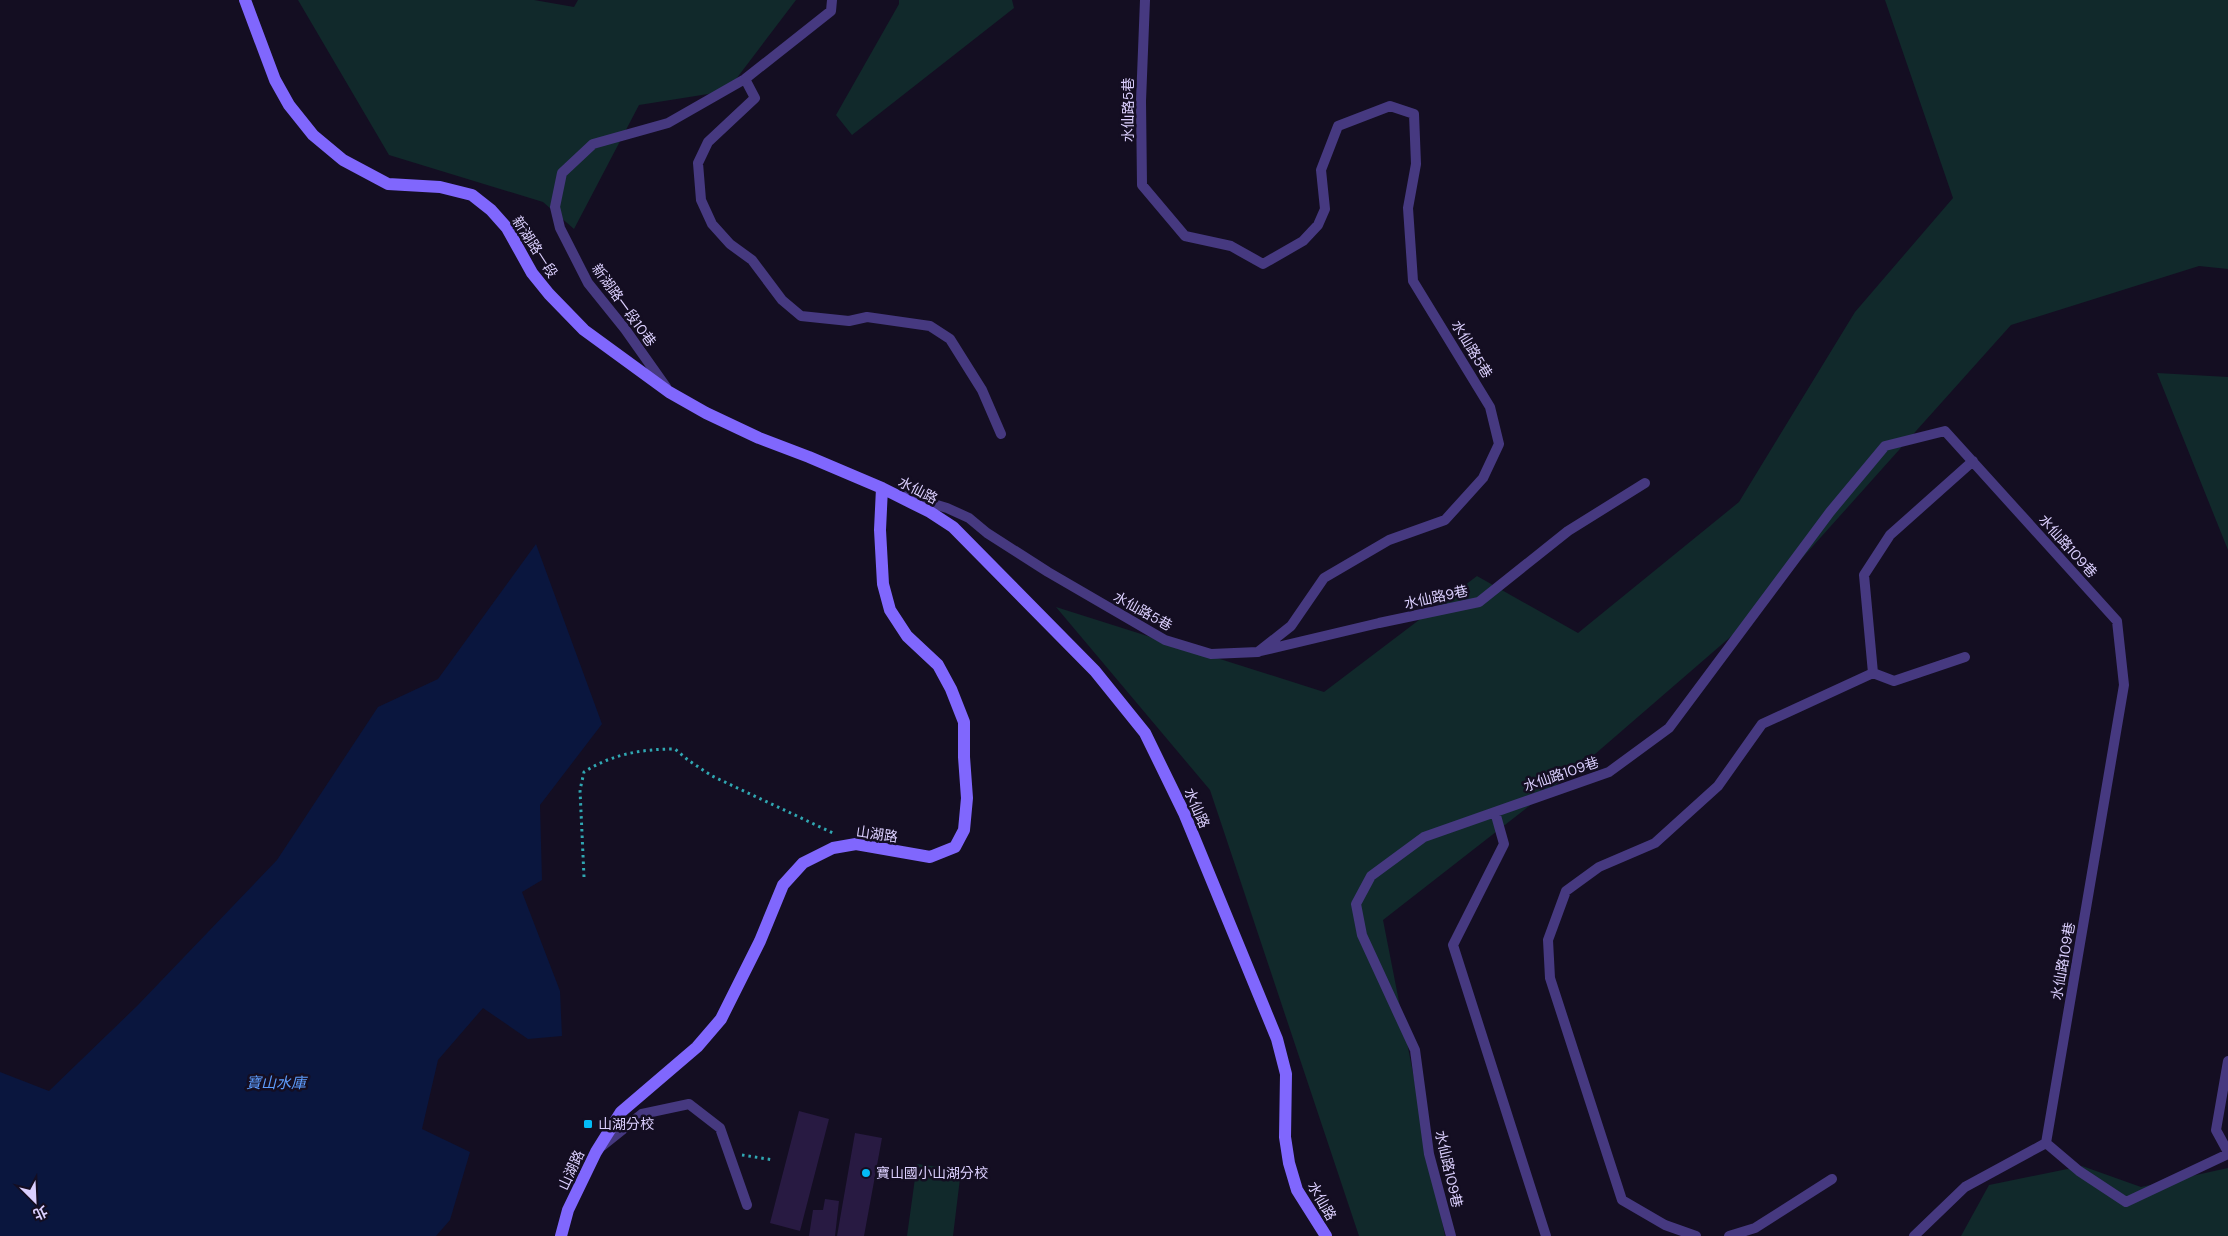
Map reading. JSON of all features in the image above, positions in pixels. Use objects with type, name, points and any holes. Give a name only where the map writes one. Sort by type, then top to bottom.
[{"type":"street","name":"新湖路一段","points":[[245,0],[275,80],[289,105],[313,135],[343,160],[388,184],[440,187],[472,195],[491,210],[506,228],[532,274],[584,330],[670,392],[759,438],[882,488]]},
{"type":"street","name":"山湖路","points":[[561,1236],[568,1210],[596,1152],[621,1112],[697,1047],[721,1019],[760,941],[783,885],[803,863],[833,848],[856,844],[930,857],[942,854],[955,847],[964,830],[967,798],[964,722],[951,689],[938,665],[907,636],[890,610],[883,584],[880,530],[882,488]]},
{"type":"street","name":"水仙路","points":[[882,488],[953,527],[1095,671],[1145,732],[1184,813],[1277,1039],[1286,1074],[1285,1137],[1288,1163],[1297,1190],[1326,1236]]},
{"type":"lane","name":"新湖路一段10巷","points":[[670,392],[626,329],[588,282],[560,228],[555,207],[562,173],[593,144],[668,123],[745,80],[831,10],[832,0]]},
{"type":"lane","name":"水仙路5巷","points":[[882,488],[947,508],[969,518],[987,533],[1048,572],[1165,640],[1211,654],[1258,652],[1291,626],[1324,578],[1389,540],[1445,520],[1483,478],[1499,444],[1490,407],[1413,281],[1408,208],[1416,164],[1414,114],[1390,106],[1338,126],[1321,170],[1325,209],[1318,225],[1303,241],[1263,264],[1230,246],[1185,236],[1142,185],[1141,101],[1145,0]]},
{"type":"lane","points":[[745,80],[755,98],[708,142],[698,163],[701,200],[712,224],[730,244],[752,260],[782,300],[801,316],[840,320],[867,317],[930,326],[950,339],[982,390],[1001,434]]},
{"type":"lane","name":"水仙路109巷","points":[[1451,1236],[1429,1154],[1415,1050],[1362,935],[1356,904],[1371,876],[1424,837],[1609,772],[1669,728],[1830,512],[1885,446],[1945,431],[2117,621],[2124,685],[2046,1142]]},
{"type":"lane","points":[[1873,673],[1864,575],[1890,535],[1972,461]]},
{"type":"lane","name":"水仙路9巷","points":[[1258,652],[1379,623],[1479,602],[1568,531],[1645,483]]},
{"type":"lane","points":[[1696,1236],[1665,1225],[1622,1200],[1550,978],[1548,940],[1566,891],[1599,867],[1655,843],[1718,786],[1762,724],[1873,673],[1894,680],[1965,656]]},
{"type":"lane","points":[[1495,812],[1504,844],[1453,946],[1546,1236]]},
{"type":"lane","points":[[1914,1236],[1964,1187],[2046,1142],[2079,1171],[2126,1202],[2228,1153],[2216,1130],[2228,1061]]},
{"type":"lane","points":[[596,1152],[642,1114],[689,1104],[720,1128],[747,1205]]},
{"type":"lane","points":[[1729,1236],[1754,1228],[1832,1179]]},
{"type":"path","points":[[584,877],[580,790],[584,772],[597,764],[629,752],[674,749],[712,776],[856,844]]},
{"type":"path","points":[[729,1153],[774,1160]]},
{"type":"green space","points":[[298,0],[534,0],[574,7],[578,0],[796,0],[727,91],[639,105],[574,229],[543,202],[389,155]]},
{"type":"green space","points":[[899,0],[1012,0],[1014,8],[852,135],[836,115],[899,4]]},
{"type":"green space","points":[[1885,0],[2228,0],[2228,269],[2199,266],[2011,325],[1735,633],[1587,761],[1383,920],[1445,1236],[1359,1236],[1210,790],[1056,607],[1324,692],[1477,576],[1578,633],[1739,502],[1855,312],[1953,198]]},
{"type":"green space","points":[[2157,373],[2228,377],[2228,550]]},
{"type":"green space","points":[[917,1164],[961,1170],[953,1236],[907,1236]]},
{"type":"green space","points":[[2082,1166],[2141,1187],[2228,1168],[2228,1236],[1961,1236],[1989,1185]]},
{"type":"water","name":"寶山水庫","points":[[536,544],[602,724],[540,805],[542,880],[522,892],[560,991],[562,1036],[528,1039],[483,1008],[438,1060],[422,1129],[470,1152],[450,1220],[436,1236],[0,1236],[0,1072],[49,1091],[137,1006],[277,860],[378,707],[438,679]]},
{"type":"building","points":[[799,1111],[829,1119],[800,1231],[770,1223]]},
{"type":"building","points":[[855,1133],[882,1138],[864,1236],[837,1236]]},
{"type":"building","points":[[825,1199],[839,1201],[835,1236],[809,1236],[813,1210],[823,1210]]},
{"type":"place","name":"山湖分校","points":[[588,1124]]},
{"type":"place","name":"寶山國小山湖分校","points":[[866,1173]]}]
